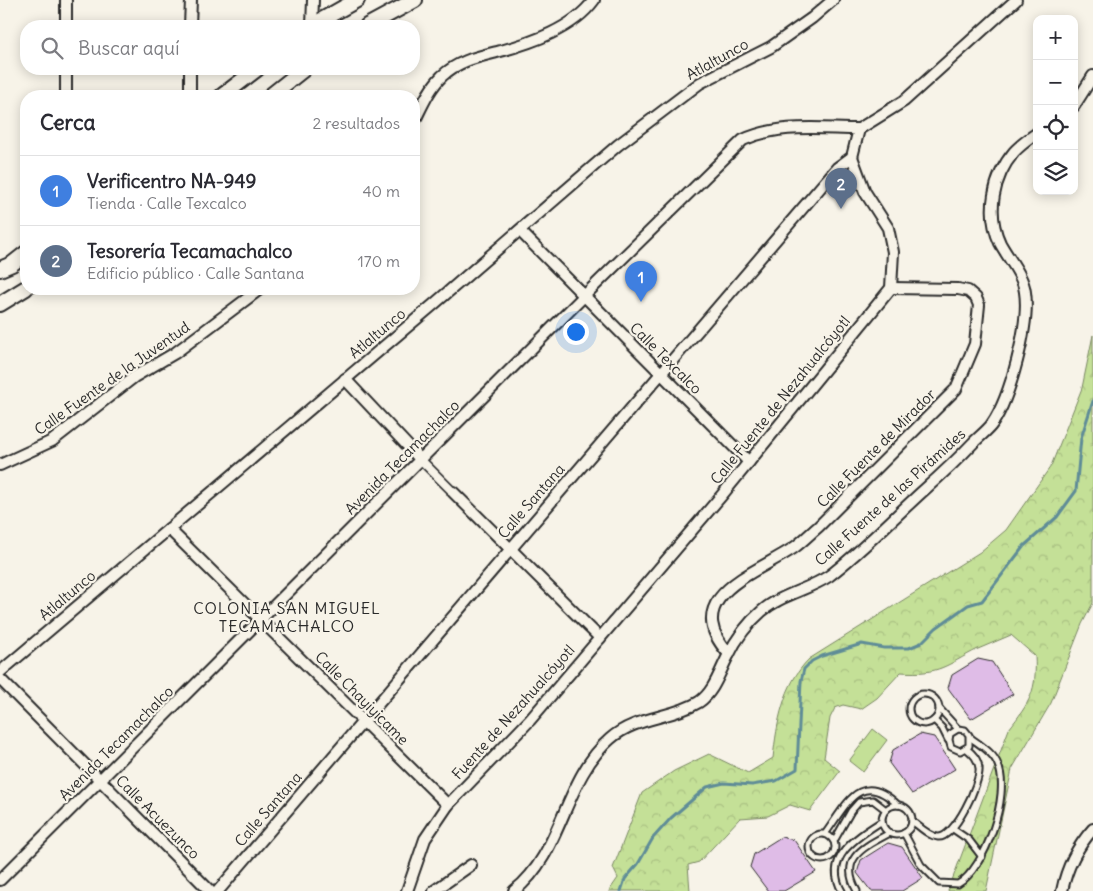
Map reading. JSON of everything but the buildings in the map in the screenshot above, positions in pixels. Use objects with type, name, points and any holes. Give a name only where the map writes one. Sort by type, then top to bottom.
[{"type":"main road","points":[[322,20],[357,0]]},
{"type":"main road","points":[[378,20],[415,0]]},
{"type":"main road","points":[[230,90],[249,75]]},
{"type":"main road","points":[[278,90],[296,75]]},
{"type":"main road","points":[[0,269],[12,264],[20,258]]},
{"type":"main road","points":[[0,304],[20,292]]},
{"type":"street","points":[[66,0],[66,20]]},
{"type":"street","points":[[190,20],[191,0]]},
{"type":"street","points":[[311,20],[313,0]]},
{"type":"street","points":[[420,111],[430,92],[442,77],[456,65],[554,32],[571,21],[594,0]]},
{"type":"street","name":"Atlaltunco","points":[[0,672],[520,231],[618,145],[692,89],[772,47],[833,0]]},
{"type":"street","points":[[891,288],[893,252],[888,228],[866,192],[852,157],[859,129],[904,101],[1016,0]]},
{"type":"street","points":[[66,75],[66,90]]},
{"type":"street","points":[[190,75],[190,90]]},
{"type":"street","points":[[1075,105],[1093,76]]},
{"type":"street","name":"Avenida Tecamachalco","points":[[0,880],[420,459],[743,140],[760,132],[783,128],[859,129]]},
{"type":"street","name":"Calle Fuente de las Pirámides","points":[[514,891],[534,874],[571,796],[587,768],[609,740],[631,724],[684,709],[701,701],[718,679],[729,654],[743,630],[763,610],[827,577],[948,469],[992,424],[1012,378],[1023,332],[1025,292],[1017,272],[999,241],[993,217],[993,195],[1001,173],[1014,152],[1033,136]]},
{"type":"street","name":"Calle Santana","points":[[218,891],[836,168],[852,157]]},
{"type":"street","name":"Calle Texcalco","points":[[520,231],[748,462]]},
{"type":"street","name":"Calle Fuente de Mirador","points":[[729,654],[716,640],[711,622],[712,609],[719,597],[744,576],[795,547],[818,527],[956,389],[975,344],[979,306],[976,298],[968,291],[958,289],[891,288]]},
{"type":"street","name":"Calle Fuente de Nezahualcóyotl","points":[[600,638],[891,288]]},
{"type":"street","name":"Calle Fuente de la Juventud","points":[[0,465],[52,442],[134,377],[174,353],[252,295]]},
{"type":"street","points":[[345,380],[420,459],[600,638]]},
{"type":"street","name":"Calle Chayiyicame","points":[[169,529],[448,805]]},
{"type":"street","name":"Fuente de Nezahualcóyotl","points":[[448,805],[530,720],[600,638]]},
{"type":"street","name":"Calle Acuezunco","points":[[0,679],[210,891]]},
{"type":"street","points":[[406,891],[425,839],[448,805]]},
{"type":"street","points":[[1062,891],[1065,873],[1079,844],[1093,829]]},
{"type":"street","points":[[434,891],[471,865]]},
{"type":"lane","points":[[904,833],[922,865],[939,883],[951,886],[965,880],[982,857],[999,806],[1002,780],[998,762],[971,738],[965,730],[958,729],[939,708],[935,699],[927,695],[918,696],[911,702],[909,711],[913,719],[921,724],[934,720]]},
{"type":"lane","points":[[934,720],[939,708]]},
{"type":"lane","points":[[934,720],[942,728],[951,747],[957,751],[967,749]]},
{"type":"lane","points":[[949,740],[950,734],[958,729]]},
{"type":"lane","points":[[967,749],[971,738]]},
{"type":"lane","points":[[912,821],[931,835],[939,838],[946,837],[953,829],[971,795],[979,774],[978,762],[967,749]]},
{"type":"lane","points":[[825,834],[849,799],[861,790],[869,789],[883,792],[898,805],[910,812],[911,826],[904,833],[890,833],[857,853],[853,859],[850,877],[857,891]]},
{"type":"lane","points":[[834,841],[825,834],[815,835],[809,843],[813,857],[823,860],[832,856],[834,841],[851,811],[859,802],[873,800],[886,810]]},
{"type":"lane","points":[[842,891],[836,872],[839,858],[855,838],[882,821],[886,810],[898,805]]},
{"type":"lane","points":[[882,821],[890,833]]},
{"type":"lane","points":[[953,829],[969,840],[982,857]]},
{"type":"green space","points":[[1093,335],[1093,603],[1082,624],[1051,703],[1012,769],[986,891],[948,891],[1009,729],[1031,696],[1035,678],[1035,656],[1011,635],[978,649],[942,668],[925,672],[901,672],[877,698],[861,709],[843,705],[835,708],[830,718],[824,758],[840,771],[810,811],[790,805],[768,816],[740,818],[699,862],[688,865],[690,891],[609,891],[618,878],[613,868],[642,793],[674,771],[709,754],[748,773],[773,758],[779,718],[787,693],[800,669],[809,659],[980,552],[1006,530],[1051,466],[1082,388]]},
{"type":"green space","points":[[873,729],[887,740],[863,772],[849,761]]},
{"type":"waterway","points":[[621,891],[625,879],[638,864],[653,838],[671,818],[707,787],[724,783],[752,785],[776,781],[797,769],[801,681],[804,669],[812,661],[822,656],[862,644],[884,648],[909,648],[921,643],[936,628],[968,605],[982,601],[1024,546],[1057,517],[1076,491],[1081,438],[1093,401]]},
{"type":"place","name":"Tesorería Tecamachalco","points":[[841,209]]},
{"type":"place","name":"Verificentro NA-949","points":[[641,302]]},
{"type":"district","name":"COLONIA SAN MIGUEL TECAMACHALCO","points":[[287,617]]}]
